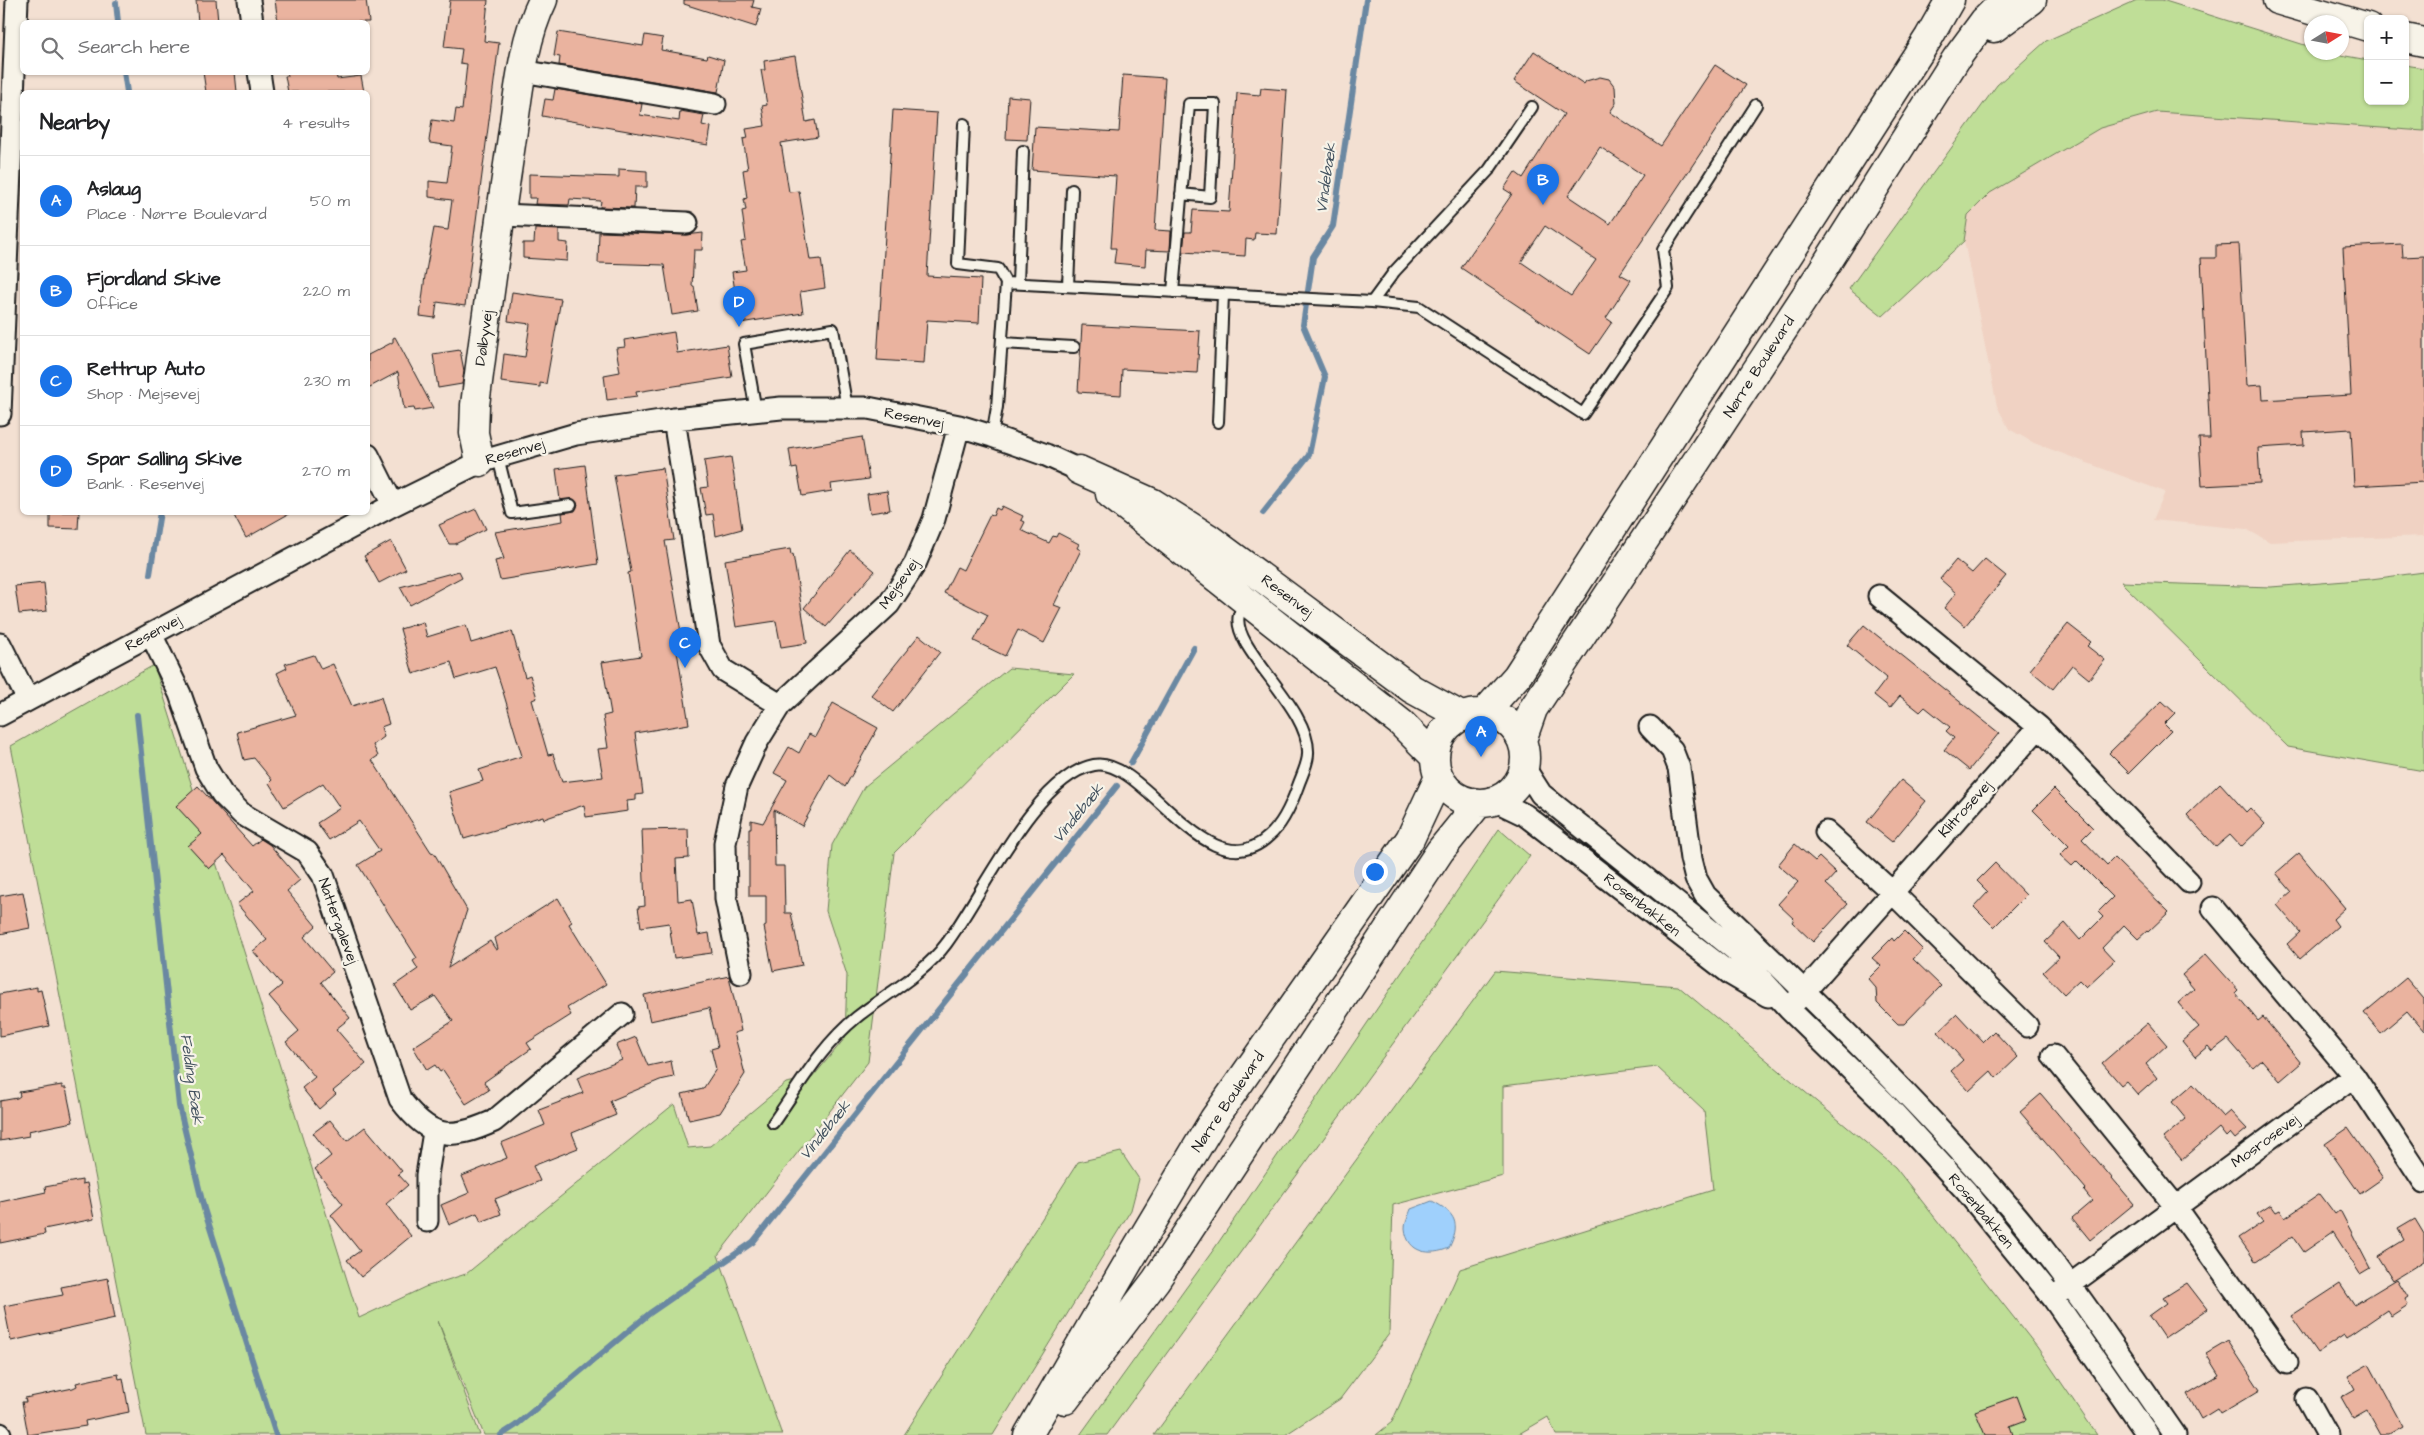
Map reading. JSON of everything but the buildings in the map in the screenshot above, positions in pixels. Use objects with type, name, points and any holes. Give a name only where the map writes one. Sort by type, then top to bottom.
[{"type":"street","points":[[0,4],[17,0],[0,414]]},
{"type":"street","points":[[249,0],[252,20]]},
{"type":"street","name":"Dølbyvej","points":[[489,459],[474,433],[475,405],[500,215],[522,71],[537,11],[543,0]]},
{"type":"street","points":[[1487,802],[1455,796],[1437,767],[1438,744],[1443,733],[1452,723],[1473,715],[1516,676],[1929,37],[1950,0]]},
{"type":"street","name":"Nørre Boulevard","points":[[1522,740],[1533,709],[1820,274],[1956,59],[1984,21],[2005,0]]},
{"type":"street","points":[[1956,59],[2032,0]]},
{"type":"street","points":[[2277,0],[2364,27]]},
{"type":"street","points":[[2409,39],[2424,42]]},
{"type":"street","points":[[522,71],[715,104]]},
{"type":"street","points":[[259,75],[262,90]]},
{"type":"street","points":[[500,215],[687,223]]},
{"type":"street","name":"Resenvej","points":[[0,715],[393,505],[489,459],[576,434],[674,419],[781,408],[868,408],[959,426],[1046,454],[1153,503],[1207,537],[1412,689],[1473,715]]},
{"type":"street","points":[[674,419],[709,645],[723,670],[780,705]]},
{"type":"street","name":"Mejsevej","points":[[741,973],[726,899],[725,843],[737,786],[757,742],[780,705],[890,604],[915,564],[934,519],[959,426]]},
{"type":"street","points":[[370,460],[393,505]]},
{"type":"street","name":"Resenvej","points":[[1079,470],[1401,723],[1437,767]]},
{"type":"street","points":[[1879,596],[2039,727],[2189,882]]},
{"type":"street","name":"Nattergalevej","points":[[151,634],[180,694],[206,768],[222,794],[242,814],[307,852],[323,875],[400,1098],[414,1117],[434,1132]]},
{"type":"street","points":[[0,644],[28,700]]},
{"type":"street","points":[[1039,1435],[1156,1280],[1440,850],[1487,802],[1514,789],[1524,769],[1526,754],[1522,740],[1506,721],[1473,715]]},
{"type":"street","points":[[1650,727],[1672,750],[1679,768],[1696,879],[1705,895],[1805,991],[1945,1135],[2012,1210],[2070,1286],[2176,1435]]},
{"type":"street","name":"Klitrosevej","points":[[1789,1009],[2039,727]]},
{"type":"street","name":"Nørre Boulevard","points":[[1028,1435],[1214,1119],[1410,839],[1437,767]]},
{"type":"street","name":"Rosenbakken","points":[[1524,769],[1541,794],[1735,950],[1789,1009],[1885,1103],[1966,1191],[2053,1298],[2148,1435]]},
{"type":"street","name":"Rosenbakken","points":[[1487,802],[1525,815],[1732,974],[1789,1009]]},
{"type":"street","points":[[1826,832],[1892,892],[2027,1026]]},
{"type":"street","points":[[2214,908],[2354,1076],[2424,1182]]},
{"type":"street","points":[[427,1220],[427,1175],[434,1132],[451,1135],[471,1131],[494,1121],[622,1014]]},
{"type":"street","points":[[2053,1056],[2176,1207],[2287,1363]]},
{"type":"street","name":"Mosrosevej","points":[[2053,1298],[2354,1076]]},
{"type":"street","points":[[2307,1399],[2327,1435]]},
{"type":"lane","points":[[1173,292],[1181,194],[1189,104],[1215,104],[1210,197],[1181,194]]},
{"type":"lane","points":[[1006,282],[1372,302],[1420,307],[1582,414],[1668,288],[1663,250],[1756,105]]},
{"type":"lane","points":[[1372,302],[1394,272],[1488,170],[1532,107]]},
{"type":"lane","points":[[964,124],[958,264],[998,269],[1006,282],[997,407],[992,436]]},
{"type":"lane","points":[[1018,283],[1023,151]]},
{"type":"lane","points":[[1068,286],[1072,190]]},
{"type":"lane","points":[[1218,422],[1223,294]]},
{"type":"lane","points":[[756,411],[744,344],[833,329],[847,408]]},
{"type":"lane","points":[[1002,343],[1074,347]]},
{"type":"lane","points":[[489,459],[512,513],[571,505]]},
{"type":"lane","points":[[773,1123],[824,1049],[856,1018],[902,985],[945,946],[1016,833],[1055,788],[1072,774],[1095,765],[1114,767],[1203,840],[1227,849],[1249,849],[1270,836],[1292,802],[1308,755],[1305,730],[1287,700],[1249,648],[1240,629],[1238,615],[1247,602]]},
{"type":"shaded area","points":[[2157,112],[2424,131],[2424,536],[2270,542],[2246,529],[2153,520],[2165,492],[2034,443],[2009,429],[1997,406],[1964,241],[1968,215],[1990,193],[2100,128]]},
{"type":"green space","points":[[2137,0],[2162,0],[2304,45],[2304,60],[2349,60],[2349,57],[2364,59],[2364,105],[2409,105],[2409,66],[2424,68],[2424,131],[2157,112],[2100,128],[1990,193],[1968,215],[1964,241],[1883,316],[1849,289],[1997,85],[2046,41]]},
{"type":"green space","points":[[2424,572],[2424,771],[2288,747],[2121,582],[2271,587],[2371,579]]},
{"type":"green space","points":[[154,665],[359,1318],[425,1287],[466,1274],[674,1104],[688,1148],[710,1146],[786,1083],[812,1078],[845,1038],[847,975],[826,911],[832,845],[864,787],[1009,668],[1074,674],[894,853],[868,1062],[718,1255],[782,1435],[484,1435],[438,1321],[480,1435],[146,1435],[11,746]]},
{"type":"green space","points":[[1499,829],[1530,856],[1107,1435],[1080,1435],[1214,1249]]},
{"type":"green space","points":[[1495,971],[1678,986],[1895,1167],[2037,1347],[2097,1435],[1556,1435],[1548,1417],[1517,1435],[1376,1435],[1392,1422],[1460,1269],[1713,1190],[1704,1111],[1657,1067],[1503,1086],[1503,1176],[1393,1205],[1389,1334],[1340,1399],[1285,1435],[1154,1435]]},
{"type":"green space","points":[[1121,1152],[1139,1179],[1131,1210],[993,1435],[904,1435],[1078,1162]]},
{"type":"water","points":[[1432,1201],[1440,1205],[1451,1215],[1454,1220],[1455,1232],[1449,1248],[1435,1252],[1421,1251],[1410,1243],[1407,1237],[1406,1221],[1411,1209]]},
{"type":"waterway","name":"Vindebæk","points":[[1263,513],[1309,455],[1325,377],[1303,325],[1313,257],[1333,226],[1366,0]]},
{"type":"waterway","name":"Felding Bæk","points":[[116,3],[118,20]]},
{"type":"waterway","name":"Felding Bæk","points":[[124,75],[127,90]]},
{"type":"waterway","name":"Felding Bæk","points":[[150,574],[160,515]]},
{"type":"waterway","name":"Vindebæk","points":[[1131,763],[1194,648]]},
{"type":"waterway","name":"Felding Bæk","points":[[137,715],[179,1106],[204,1209],[276,1435]]},
{"type":"waterway","name":"Vindebæk","points":[[501,1435],[515,1426],[650,1313],[753,1242],[1117,786]]},
{"type":"place","name":"Fjordland Skive","points":[[1543,205]]},
{"type":"place","name":"Spar Salling Skive","points":[[739,327]]},
{"type":"place","name":"Rettrup Auto","points":[[685,668]]},
{"type":"place","name":"Aslaug","points":[[1481,757]]}]
